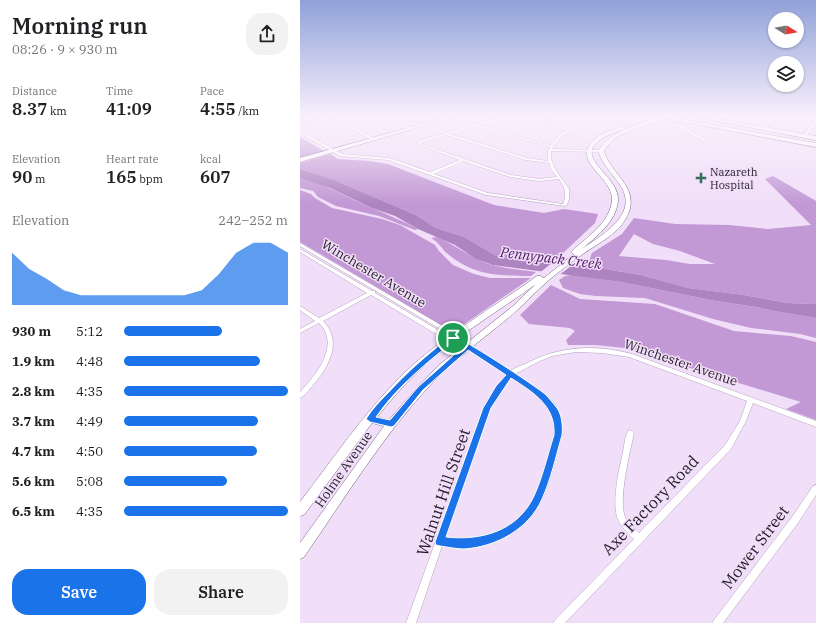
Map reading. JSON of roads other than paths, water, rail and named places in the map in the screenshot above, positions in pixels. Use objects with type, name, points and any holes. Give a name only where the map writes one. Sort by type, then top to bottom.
[{"type":"main road","points":[[302,159],[349,146]]},
{"type":"main road","points":[[589,151],[593,146]]},
{"type":"main road","points":[[601,151],[604,146]]},
{"type":"main road","name":"Holme Avenue","points":[[577,253],[604,224],[611,215],[614,206],[612,186],[605,176],[591,162],[589,151]]},
{"type":"main road","name":"Holme Avenue","points":[[300,511],[381,405],[409,375],[453,338],[539,282],[577,253],[611,234],[627,211],[628,200],[626,190],[603,160],[601,151]]},
{"type":"main road","name":"Holme Avenue","points":[[300,553],[391,424],[420,388],[468,346],[516,308],[539,282]]},
{"type":"main road","points":[[370,419],[391,424]]},
{"type":"street","points":[[324,146],[332,151],[350,157],[389,159],[491,195],[565,205],[568,192],[565,185],[553,170],[550,162],[551,148]]},
{"type":"street","points":[[425,146],[517,178],[539,180],[560,178]]},
{"type":"street","points":[[485,146],[527,159],[550,162]]},
{"type":"street","points":[[545,146],[551,148],[601,151]]},
{"type":"street","points":[[430,174],[462,160]]},
{"type":"street","name":"Winchester Avenue","points":[[300,244],[318,254],[443,336],[453,338],[468,346],[510,374],[534,361],[558,353],[580,349],[603,349],[630,355],[816,424]]},
{"type":"street","name":"Winchester Avenue","points":[[300,250],[375,291]]},
{"type":"street","points":[[312,257],[318,254]]},
{"type":"street","points":[[300,331],[375,291]]},
{"type":"street","points":[[300,308],[325,327],[329,347],[327,359],[323,368],[300,396]]},
{"type":"street","points":[[440,542],[464,544],[484,541],[499,536],[518,524],[528,515],[538,498],[558,435],[557,419],[555,411],[544,397],[510,374]]},
{"type":"street","name":"Walnut Hill Street","points":[[411,623],[487,408],[499,388],[510,374]]},
{"type":"street","name":"Axe Factory Road","points":[[558,623],[728,447],[752,400]]},
{"type":"street","points":[[630,433],[619,508],[626,526],[639,538]]},
{"type":"street","name":"Mower Street","points":[[717,623],[795,520],[816,488]]},
{"type":"place","name":"Nazareth Hospital","points":[[701,178]]},
{"type":"water label","name":"Pennypack Creek","points":[[551,258]]}]
